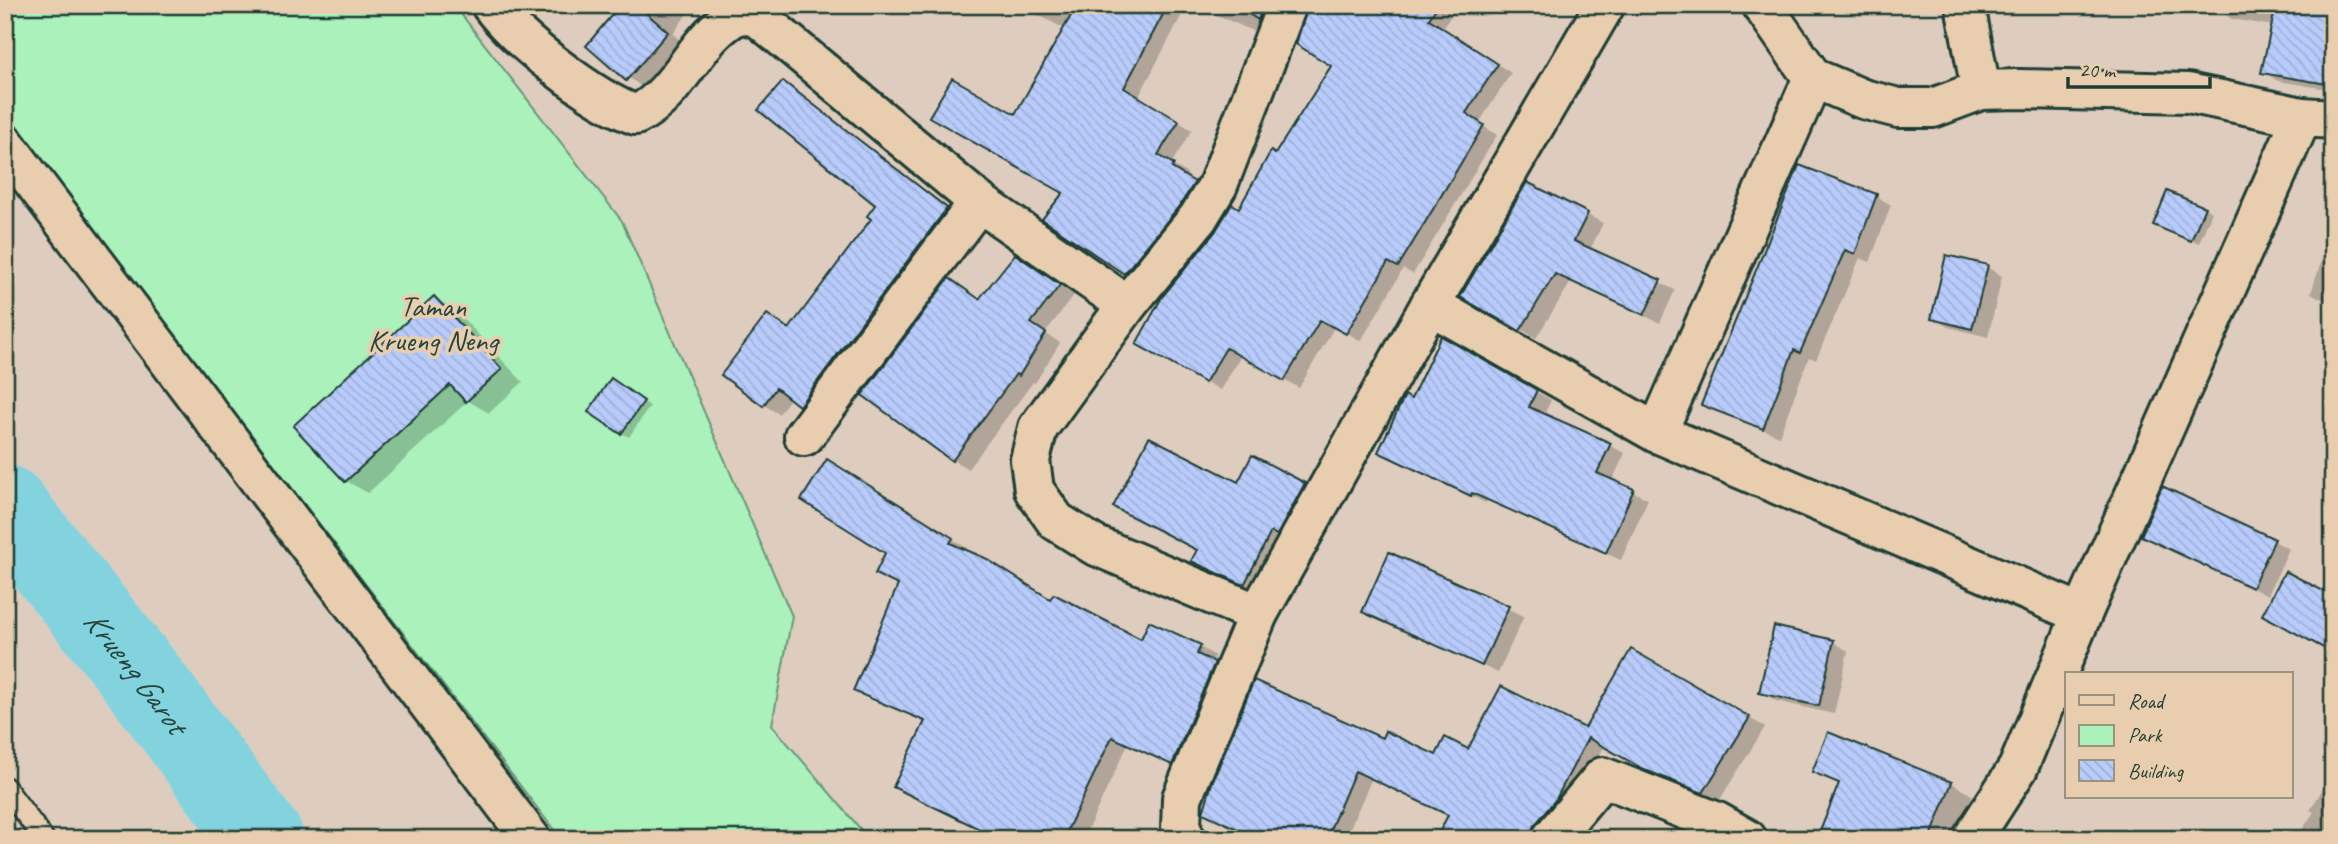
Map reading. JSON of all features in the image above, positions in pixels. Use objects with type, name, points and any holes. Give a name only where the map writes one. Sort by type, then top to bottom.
[{"type":"street","points":[[491,5],[510,30],[615,107],[636,115],[656,105],[722,22],[741,13],[759,18],[979,202],[1127,305]]},
{"type":"street","points":[[1258,614],[1094,545],[1056,520],[1034,490],[1030,460],[1038,428],[1127,305],[1198,218],[1217,185],[1287,5]]},
{"type":"street","points":[[1186,839],[1181,829],[1182,797],[1258,614],[1430,305],[1605,5]]},
{"type":"street","points":[[1762,5],[1813,78],[1863,99],[1898,108],[1933,108],[1981,90],[2188,93],[2318,118],[2082,614],[2018,768],[1972,839]]},
{"type":"street","points":[[1965,5],[1981,90]]},
{"type":"street","points":[[1657,433],[1813,78]]},
{"type":"street","points":[[5,144],[531,839]]},
{"type":"street","points":[[804,436],[979,202]]},
{"type":"street","points":[[1430,305],[1657,433],[2082,614]]},
{"type":"street","points":[[1551,839],[1604,777],[1717,822],[1747,839]]},
{"type":"lane","points":[[5,787],[44,839]]},
{"type":"green space","name":"Taman Krueng Neng","points":[[5,5],[454,5],[622,221],[792,616],[772,725],[869,839],[561,839],[5,114]]},
{"type":"building","points":[[620,5],[637,5],[668,32],[626,81],[586,46]]},
{"type":"building","points":[[1077,5],[1168,5],[1124,88],[1179,121],[1158,155],[1174,164],[1172,168],[1195,182],[1180,205],[1124,274],[1042,219],[1063,193],[929,117],[952,78],[1015,114]]},
{"type":"building","points":[[1235,5],[1263,5],[1258,20]]},
{"type":"building","points":[[1308,5],[1438,5],[1429,19],[1498,64],[1466,113],[1484,125],[1398,267],[1388,262],[1346,334],[1320,320],[1284,381],[1226,348],[1205,383],[1136,344],[1162,297],[1215,232],[1232,204],[1239,208],[1271,151],[1275,154],[1331,66],[1296,44]]},
{"type":"building","points":[[2276,5],[2333,5],[2333,85],[2261,73]]},
{"type":"building","points":[[783,81],[947,208],[799,406],[776,388],[763,406],[721,375],[767,314],[789,329],[871,219],[867,216],[875,205],[758,110]]},
{"type":"building","points":[[1799,165],[1877,194],[1855,254],[1845,250],[1800,353],[1794,350],[1763,429],[1701,405]]},
{"type":"building","points":[[1527,182],[1588,213],[1574,241],[1661,280],[1644,315],[1555,274],[1520,331],[1460,297]]},
{"type":"building","points":[[2167,191],[2205,207],[2191,241],[2153,225]]},
{"type":"building","points":[[1015,254],[1060,285],[1031,323],[1046,333],[1019,376],[1016,374],[952,461],[862,395],[949,278],[979,299]]},
{"type":"building","points":[[1946,255],[1988,265],[1972,329],[1931,319]]},
{"type":"building","points":[[434,296],[502,369],[466,402],[450,385],[345,482],[293,426]]},
{"type":"building","points":[[1441,336],[1537,390],[1529,407],[1611,443],[1597,473],[1634,489],[1606,553],[1472,493],[1471,496],[1378,452],[1405,395],[1411,399]]},
{"type":"building","points":[[611,378],[644,401],[621,434],[588,412]]},
{"type":"building","points":[[1149,437],[1238,482],[1252,455],[1305,483],[1277,535],[1271,532],[1244,585],[1191,561],[1197,550],[1113,507]]},
{"type":"building","points":[[827,459],[953,538],[950,543],[985,558],[1050,599],[1054,594],[1141,639],[1149,621],[1201,645],[1197,654],[1215,662],[1172,765],[1112,737],[1063,839],[1000,839],[893,787],[925,721],[853,691],[898,585],[875,574],[885,553],[801,500]]},
{"type":"building","points":[[2162,486],[2275,539],[2252,588],[2141,536]]},
{"type":"building","points":[[1389,552],[1509,606],[1482,666],[1362,612]]},
{"type":"building","points":[[2285,571],[2333,596],[2333,653],[2262,615]]},
{"type":"building","points":[[1774,626],[1834,640],[1819,706],[1759,693]]},
{"type":"building","points":[[1631,649],[1750,717],[1703,793],[1645,770],[1588,738],[1556,799],[1534,826],[1530,839],[1436,839],[1448,815],[1355,771],[1326,839],[1259,839],[1203,813],[1212,783],[1254,680],[1382,738],[1385,731],[1436,755],[1445,737],[1468,749],[1501,686],[1585,728]]},
{"type":"building","points":[[1828,732],[1952,782],[1930,839],[1817,839],[1839,783],[1812,772]]},
{"type":"waterway","name":"Krueng Garot","points":[[5,507],[139,674],[262,839]]}]
